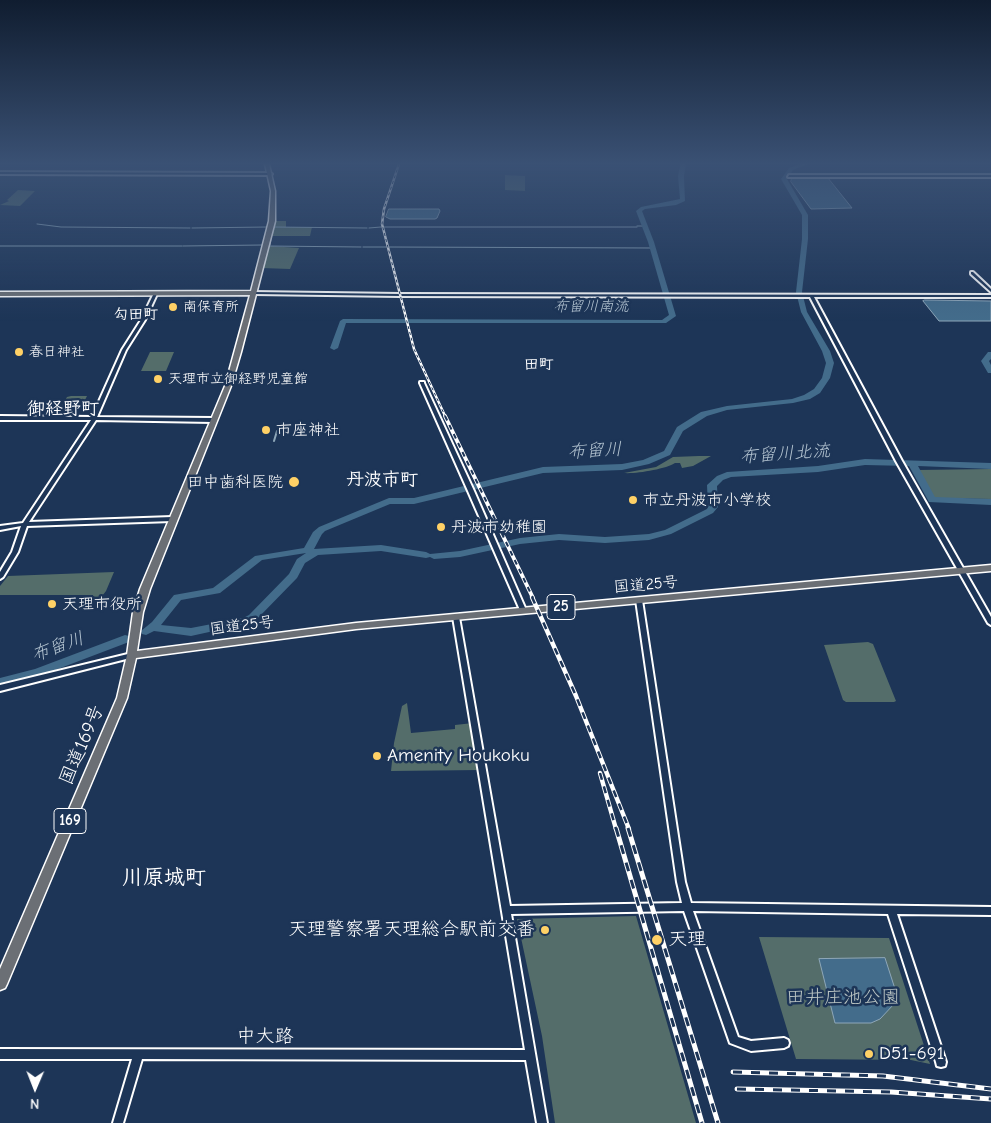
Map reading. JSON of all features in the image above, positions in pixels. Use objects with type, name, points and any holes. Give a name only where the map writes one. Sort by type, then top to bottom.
[{"type":"highway","points":[[132,655],[140,601],[228,386],[267,245],[273,216]]},
{"type":"highway","points":[[0,294],[254,293]]},
{"type":"highway","name":"国道25号","points":[[132,655],[352,626],[991,568]]},
{"type":"highway","name":"国道169号","points":[[0,984],[109,731],[122,698],[132,655]]},
{"type":"street","points":[[972,273],[991,294]]},
{"type":"street","points":[[254,293],[794,296],[991,294]]},
{"type":"street","points":[[0,577],[15,552],[25,524],[94,419],[124,350],[143,320],[155,294]]},
{"type":"street","points":[[809,296],[991,623]]},
{"type":"street","points":[[422,383],[472,491],[477,507],[495,543],[523,610]]},
{"type":"street","points":[[0,418],[213,420]]},
{"type":"street","points":[[0,528],[25,524],[172,519]]},
{"type":"street","points":[[639,600],[687,906],[734,1040],[751,1046],[784,1043]]},
{"type":"street","points":[[456,617],[542,1123]]},
{"type":"street","points":[[0,688],[132,655]]},
{"type":"street","points":[[506,910],[687,906],[991,911]]},
{"type":"street","points":[[891,910],[941,1062]]},
{"type":"street","name":"中大路","points":[[0,1054],[531,1055]]},
{"type":"street","points":[[118,1123],[139,1054]]},
{"type":"green space","points":[[275,221],[286,221],[286,227],[312,227],[310,236],[272,236]]},
{"type":"green space","points":[[269,246],[299,248],[290,269],[262,268]]},
{"type":"green space","points":[[150,352],[174,352],[166,371],[141,371]]},
{"type":"green space","points":[[87,396],[85,400],[87,401],[85,404],[78,404],[74,410],[59,411],[67,397]]},
{"type":"green space","points":[[711,456],[693,466],[682,468],[680,463],[675,463],[651,471],[624,473],[656,467],[673,457]]},
{"type":"green space","points":[[991,469],[991,499],[934,498],[918,470]]},
{"type":"green space","points":[[114,572],[106,591],[99,600],[92,600],[93,595],[0,595],[0,586],[8,576]]},
{"type":"green space","points":[[868,642],[873,644],[896,701],[894,702],[846,702],[843,700],[824,645]]},
{"type":"green space","points":[[407,703],[411,733],[455,729],[455,725],[473,723],[480,770],[391,771],[394,743],[402,706]]},
{"type":"green space","points":[[636,916],[696,1123],[555,1123],[542,1036],[517,919]]},
{"type":"green space","name":"田井庄池公園","points":[[759,937],[889,938],[930,1064],[911,1060],[796,1059]]},
{"type":"water","points":[[438,216],[435,219],[390,219],[386,217]]},
{"type":"water","points":[[923,301],[991,301],[991,321],[939,321]]},
{"type":"water","points":[[885,958],[896,992],[894,1004],[880,1019],[871,1023],[835,1023],[819,959]]},
{"type":"waterway","name":"布留川南流","points":[[334,348],[343,321],[664,322],[673,316],[651,242],[641,216]]},
{"type":"waterway","name":"布留川","points":[[146,631],[156,624],[178,597],[216,591],[259,558],[308,550],[318,532],[322,529],[389,501],[414,501],[543,470],[622,467],[646,462],[667,453],[680,429],[704,414],[727,408],[793,401],[807,397],[817,391],[826,378],[830,363],[826,351],[804,312],[799,292],[805,239],[805,216]]},
{"type":"waterway","points":[[37,224],[61,227],[190,228]]},
{"type":"waterway","name":"布留川南流","points":[[637,226],[644,226]]},
{"type":"waterway","points":[[192,228],[268,227]]},
{"type":"waterway","points":[[270,245],[273,227],[367,228]]},
{"type":"waterway","points":[[369,228],[381,227]]},
{"type":"waterway","points":[[382,227],[637,227]]},
{"type":"waterway","points":[[183,246],[263,245]]},
{"type":"waterway","points":[[0,246],[182,246]]},
{"type":"waterway","points":[[267,246],[361,247]]},
{"type":"waterway","points":[[363,247],[386,247]]},
{"type":"waterway","points":[[387,247],[653,248]]},
{"type":"waterway","name":"布留川北流","points":[[991,354],[985,361],[991,371]]},
{"type":"waterway","points":[[274,441],[277,431]]},
{"type":"waterway","name":"布留川北流","points":[[434,556],[460,554],[520,541],[559,537],[605,540],[649,537],[668,532],[710,511],[713,507],[712,485],[720,478],[730,474],[818,469],[865,462],[991,466]]},
{"type":"waterway","points":[[912,464],[932,500],[991,502]]},
{"type":"waterway","name":"布留川北流","points":[[311,552],[381,548],[426,555]]},
{"type":"waterway","points":[[152,627],[191,632],[246,621],[253,617],[293,576],[301,561],[315,552]]},
{"type":"waterway","name":"布留川","points":[[0,682],[38,672],[125,639]]},
{"type":"railway","points":[[383,216],[382,224],[414,349],[446,418]]},
{"type":"railway","points":[[445,416],[533,598]]},
{"type":"railway","points":[[532,597],[576,696],[629,829]]},
{"type":"railway","points":[[600,773],[616,829]]},
{"type":"railway","points":[[616,828],[702,1123]]},
{"type":"railway","points":[[628,828],[718,1123]]},
{"type":"railway","points":[[733,1072],[883,1076],[991,1089]]},
{"type":"railway","points":[[737,1089],[891,1092],[991,1099]]},
{"type":"place","name":"南保育所","points":[[173,307]]},
{"type":"place","name":"春日神社","points":[[19,352]]},
{"type":"place","name":"天理市立御経野児童館","points":[[158,379]]},
{"type":"place","name":"市座神社","points":[[266,430]]},
{"type":"place","name":"田中歯科医院","points":[[294,482]]},
{"type":"place","name":"市立丹波市小学校","points":[[633,500]]},
{"type":"place","name":"丹波市幼稚園","points":[[441,527]]},
{"type":"place","name":"天理市役所","points":[[52,604]]},
{"type":"place","name":"Amenity Houkoku","points":[[377,756]]},
{"type":"place","name":"天理警察署天理総合駅前交番","points":[[545,930]]},
{"type":"place","name":"天理","points":[[657,940]]},
{"type":"place","name":"D51-691","points":[[869,1054]]},
{"type":"district","name":"勾田町","points":[[136,315]]},
{"type":"district","name":"田町","points":[[539,365]]},
{"type":"district","name":"御経野町","points":[[63,409]]},
{"type":"district","name":"丹波市町","points":[[382,480]]},
{"type":"district","name":"川原城町","points":[[164,878]]}]
